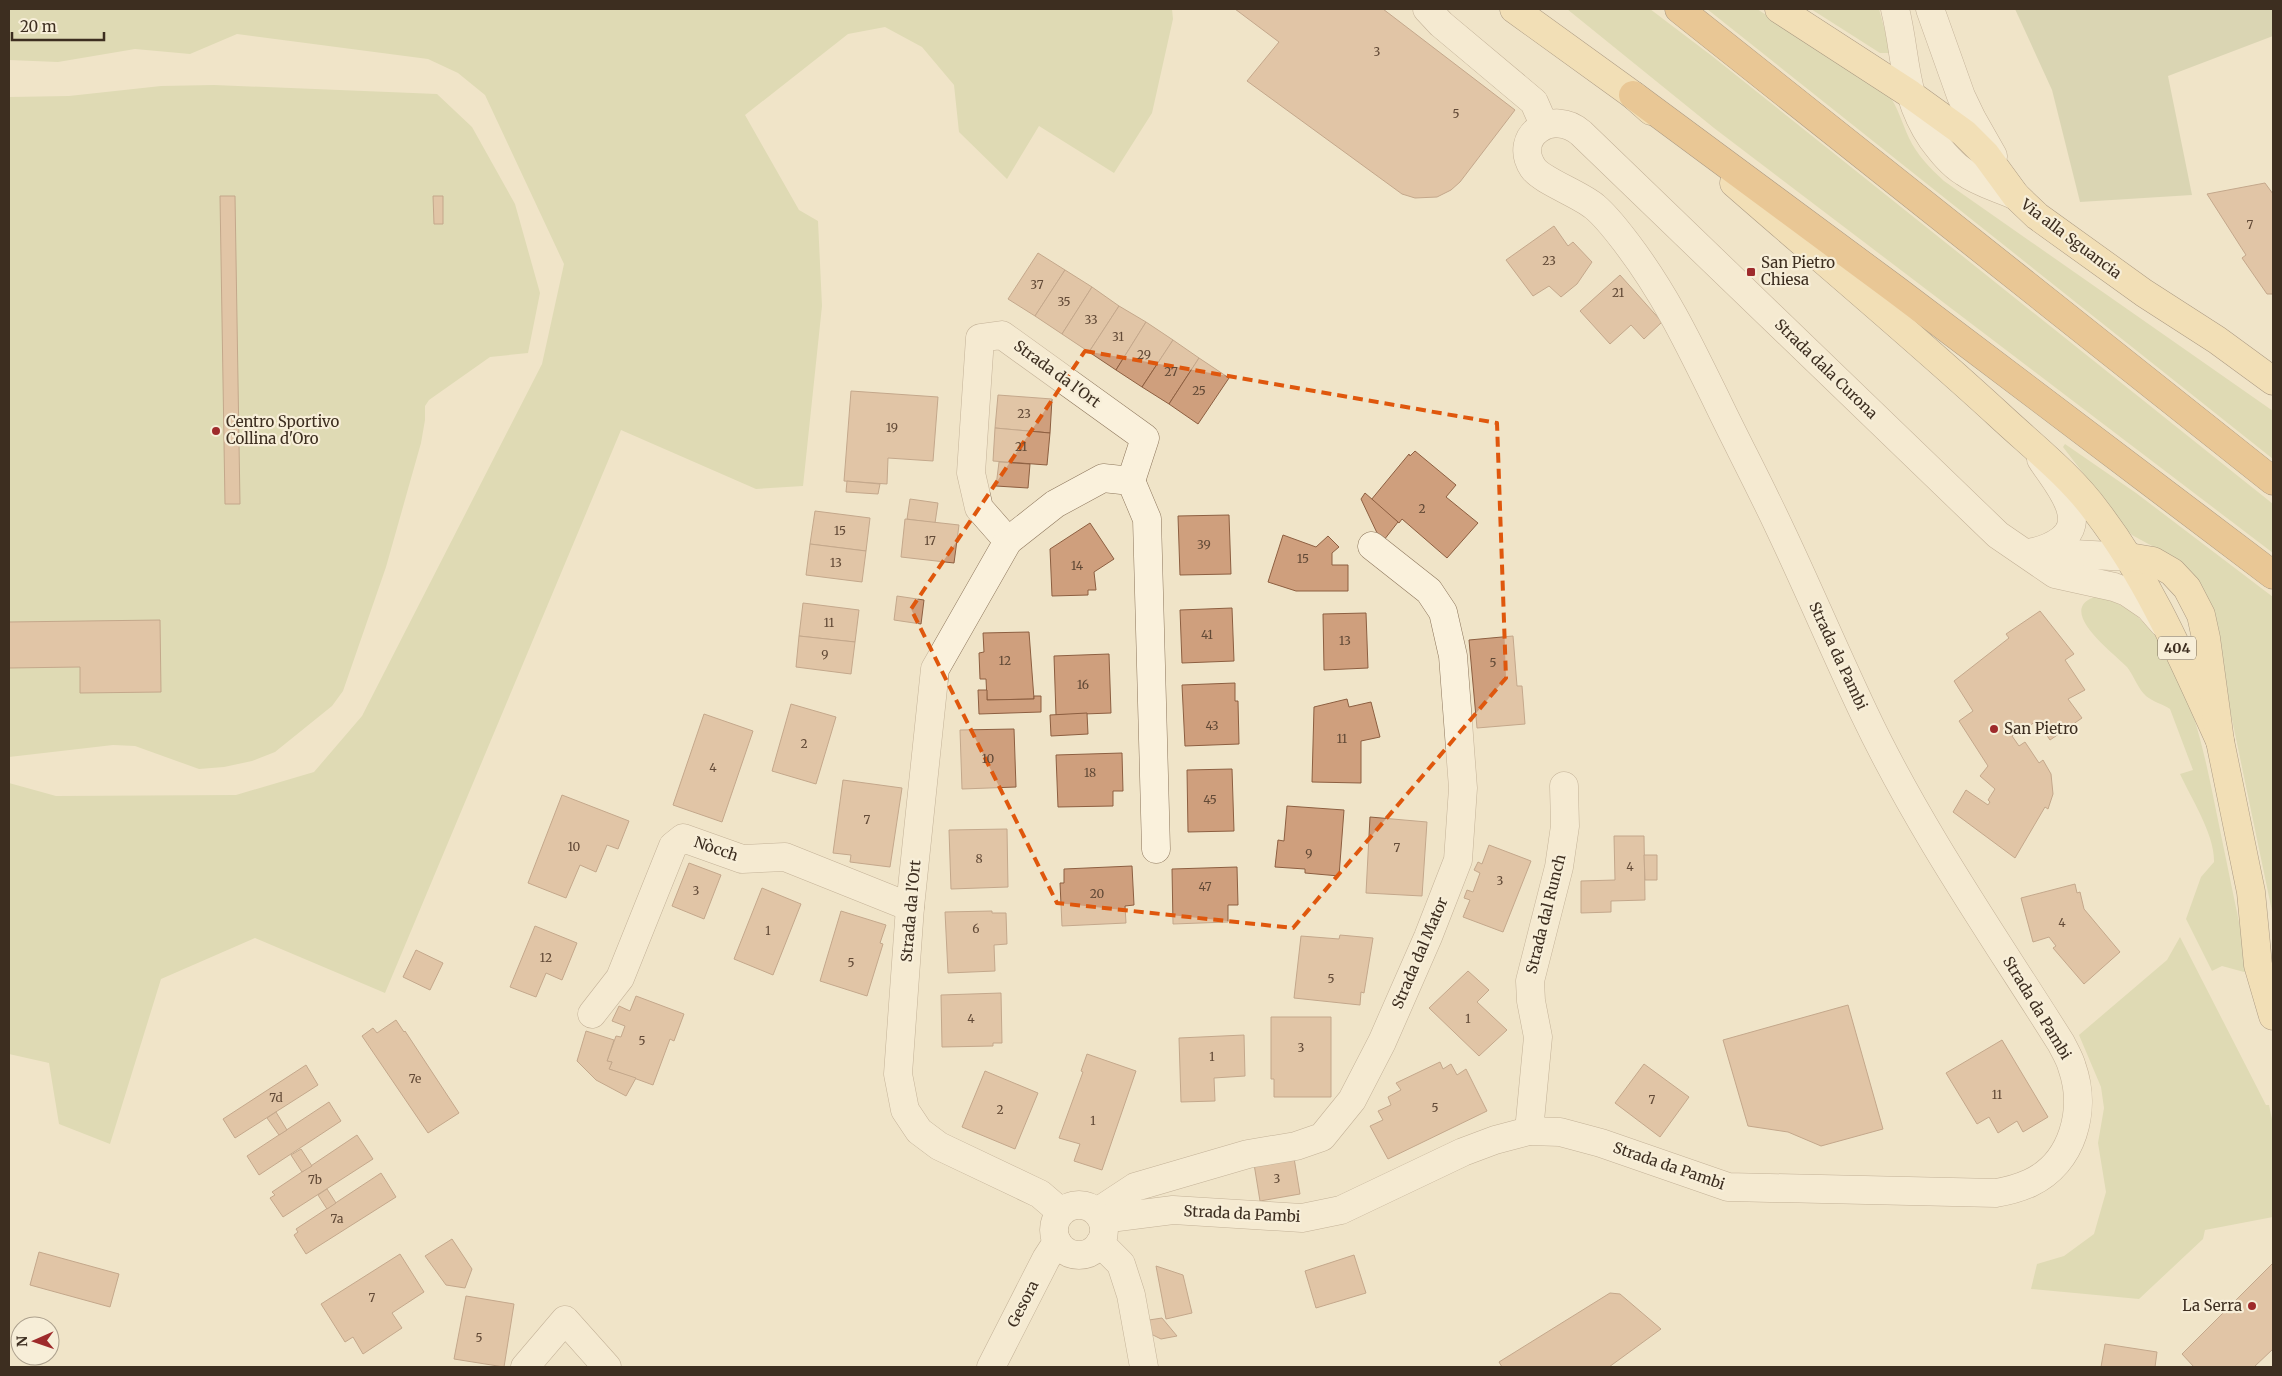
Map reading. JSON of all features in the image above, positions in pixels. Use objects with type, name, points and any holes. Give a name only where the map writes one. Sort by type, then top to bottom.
[{"type":"highway","points":[[1679,9],[2273,481]]},
{"type":"highway","points":[[1633,95],[2009,374],[2273,575]]},
{"type":"main road","points":[[1514,9],[1633,95],[1969,388],[2033,447]]},
{"type":"main road","points":[[1779,9],[1910,94],[1964,133],[1986,155],[2016,196]]},
{"type":"main road","name":"Via alla Sguancia","points":[[2016,196],[2068,240],[2144,293],[2217,340],[2273,381]]},
{"type":"main road","name":"404","points":[[2033,447],[2078,488],[2115,536],[2129,558],[2170,634],[2220,741],[2251,892],[2258,965],[2273,1016]]},
{"type":"main road","points":[[2129,558],[2142,558],[2164,566],[2179,579],[2195,600],[2206,638],[2220,741]]},
{"type":"main road","name":"404","points":[[2251,892],[2273,955]]},
{"type":"street","points":[[1427,9],[1441,24],[1534,102],[1544,125]]},
{"type":"street","points":[[1895,9],[1910,94]]},
{"type":"street","name":"Via alla Sguancia","points":[[1930,9],[1972,119],[2016,196]]},
{"type":"street","name":"Strada dala Curona","points":[[1544,125],[1558,122],[1577,129],[1998,535],[2023,549],[2055,574],[2114,587],[2127,592],[2149,607],[2170,634]]},
{"type":"street","name":"Strada da Pambi","points":[[1100,1225],[1173,1210],[1302,1218],[1342,1210],[1463,1152],[1494,1140],[1529,1131],[1560,1132],[1584,1138],[1728,1187],[1996,1194],[2030,1183],[2056,1164],[2068,1149],[2075,1130],[2078,1110],[2077,1089],[2072,1067],[2061,1043],[1908,797],[1865,715],[1780,529],[1669,306],[1647,271],[1609,221],[1588,201],[1543,176],[1533,166],[1529,158],[1529,142],[1536,130],[1544,125]]},
{"type":"street","name":"Strada da l'Ort","points":[[1008,541],[979,508],[971,473],[980,338],[1002,335],[1145,438],[1131,481],[1103,478],[1055,504],[1008,541],[935,670],[910,907],[898,1074],[906,1110],[918,1131],[939,1146],[1040,1194],[1061,1212]]},
{"type":"street","points":[[2023,549],[2046,548],[2064,538],[2072,525],[2073,515],[2066,499],[2033,447]]},
{"type":"street","points":[[1131,481],[1147,519],[1156,849]]},
{"type":"street","name":"Strada dal Mator","points":[[1100,1225],[1135,1186],[1248,1154],[1296,1146],[1322,1137],[1352,1100],[1382,1042],[1428,936],[1458,860],[1463,788],[1454,656],[1443,612],[1429,591],[1372,546]]},
{"type":"street","points":[[2023,549],[2129,558]]},
{"type":"street","name":"Strada dal Runch","points":[[1529,1131],[1538,1037],[1531,1001],[1530,981],[1559,867],[1565,826],[1564,786]]},
{"type":"street","name":"Nòcch","points":[[592,1014],[620,978],[673,846],[683,838],[742,859],[755,860],[774,856],[785,857],[910,907]]},
{"type":"street","points":[[1100,1225],[1094,1250],[1078,1255],[1070,1253],[1057,1242],[1054,1227],[1061,1212],[1075,1204],[1083,1204],[1100,1225],[1121,1264],[1131,1296],[1144,1367]]},
{"type":"street","name":"Gesora","points":[[991,1367],[1046,1259],[1057,1242]]},
{"type":"street","points":[[524,1367],[565,1320],[607,1367]]},
{"type":"highlighted area","points":[[1085,351],[1497,423],[1506,678],[1293,928],[1057,903],[911,609]]},
{"type":"green space","points":[[9,9],[1172,9],[1173,19],[1152,113],[1114,173],[1039,126],[1007,179],[959,132],[954,85],[922,47],[885,27],[848,34],[745,115],[799,210],[818,221],[822,306],[803,486],[756,489],[621,430],[385,993],[255,938],[161,979],[110,1144],[59,1124],[49,1063],[9,1054],[9,783],[56,796],[236,795],[314,772],[362,716],[542,364],[564,264],[485,95],[458,73],[428,59],[237,34],[190,54],[135,49],[58,62],[9,60]]},
{"type":"green space","points":[[1567,9],[1650,9],[1712,56],[2273,504],[2273,553],[1714,128]]},
{"type":"green space","points":[[1707,9],[1757,9],[1889,95],[1916,150],[1944,181],[2273,411],[2273,459]]},
{"type":"green space","points":[[1811,9],[1879,9],[1889,46],[1889,53],[1880,53]]},
{"type":"green space","points":[[2015,9],[2273,9],[2273,36],[2168,76],[2192,195],[2080,202],[2052,90]]},
{"type":"green space","name":"Centro Sportivo Collina d'Oro","points":[[214,85],[437,94],[472,127],[515,204],[540,293],[528,353],[490,357],[429,400],[425,406],[425,420],[421,443],[386,567],[343,691],[332,706],[275,752],[252,761],[224,767],[199,769],[135,746],[113,745],[9,757],[9,97],[69,96],[161,86]]},
{"type":"green space","points":[[2065,444],[2136,493],[2273,597],[2273,916],[2219,657],[2163,552],[2132,535],[2126,529],[2063,447]]},
{"type":"green space","points":[[2098,596],[2115,602],[2130,611],[2150,629],[2169,658],[2189,703],[2209,776],[2249,970],[2244,972],[2222,966],[2212,971],[2186,919],[2201,877],[2214,862],[2211,840],[2207,829],[2180,774],[2193,770],[2170,709],[2146,696],[2127,667],[2090,631],[2081,610],[2086,602]]},
{"type":"green space","points":[[2180,937],[2266,1105],[2269,1105],[2273,1124],[2273,1217],[2205,1230],[2203,1239],[2139,1299],[2031,1289],[2037,1264],[2064,1256],[2094,1234],[2106,1192],[2098,1143],[2104,1108],[2101,1087],[2079,1035],[2167,960]]},
{"type":"building","points":[[1235,9],[1383,9],[1515,110],[1460,182],[1451,190],[1437,197],[1415,198],[1402,194],[1247,81],[1279,42]]},
{"type":"building","points":[[2265,183],[2273,194],[2273,294],[2267,294],[2242,258],[2246,255],[2207,194]]},
{"type":"building","points":[[220,196],[235,196],[240,504],[225,504]]},
{"type":"building","points":[[433,196],[443,196],[443,224],[434,224]]},
{"type":"building","points":[[1554,226],[1568,246],[1573,242],[1592,262],[1577,284],[1561,297],[1549,286],[1533,296],[1506,260]]},
{"type":"building","points":[[1038,253],[1065,270],[1035,316],[1008,299]]},
{"type":"building","points":[[1065,270],[1092,287],[1062,334],[1035,316]]},
{"type":"building","points":[[1620,275],[1662,322],[1644,339],[1631,325],[1610,344],[1580,311]]},
{"type":"building","points":[[1092,287],[1119,306],[1089,352],[1062,334]]},
{"type":"building","points":[[1119,306],[1146,322],[1116,370],[1089,352]]},
{"type":"building","points":[[1146,322],[1173,340],[1142,387],[1116,370]]},
{"type":"building","points":[[1173,340],[1199,358],[1169,404],[1142,387]]},
{"type":"building","points":[[1199,358],[1229,378],[1198,424],[1169,404]]},
{"type":"building","points":[[851,391],[938,397],[933,461],[888,458],[887,484],[844,481]]},
{"type":"building","points":[[998,395],[1052,399],[1050,433],[995,428]]},
{"type":"building","points":[[995,428],[1050,433],[1047,465],[993,461]]},
{"type":"building","points":[[1415,451],[1456,485],[1446,497],[1478,523],[1447,558],[1402,519],[1399,523],[1371,500],[1409,454],[1410,456]]},
{"type":"building","points":[[999,462],[1030,464],[1028,488],[996,486]]},
{"type":"building","points":[[847,481],[880,484],[878,494],[846,492]]},
{"type":"building","points":[[1365,493],[1398,522],[1384,540],[1378,535],[1361,499]]},
{"type":"building","points":[[910,499],[938,503],[935,523],[907,519]]},
{"type":"building","points":[[815,511],[870,518],[866,551],[810,544]]},
{"type":"building","points":[[1229,515],[1231,574],[1180,575],[1178,516]]},
{"type":"building","points":[[905,519],[959,525],[954,563],[901,557]]},
{"type":"building","points":[[1090,523],[1114,559],[1094,572],[1096,590],[1088,590],[1088,595],[1052,596],[1050,549]]},
{"type":"building","points":[[1283,535],[1316,547],[1328,536],[1339,547],[1332,553],[1332,565],[1348,565],[1348,591],[1296,591],[1268,582]]},
{"type":"building","points":[[810,544],[866,551],[862,582],[806,575]]},
{"type":"building","points":[[897,596],[924,600],[921,624],[894,620]]},
{"type":"building","points":[[803,603],[859,610],[855,642],[799,636]]},
{"type":"building","points":[[1232,608],[1234,661],[1182,663],[1180,610]]},
{"type":"building","name":"San Pietro","points":[[2040,611],[2074,654],[2065,660],[2085,690],[2068,699],[2082,718],[2050,740],[2037,721],[2012,736],[2019,746],[2025,742],[2039,763],[2043,760],[2051,774],[2053,794],[2048,809],[2045,807],[2015,858],[1953,812],[1966,790],[1988,805],[1990,802],[1988,800],[1995,789],[1980,776],[1988,766],[1959,721],[1973,711],[1954,681],[2009,638],[2006,634]]},
{"type":"building","points":[[1366,613],[1368,668],[1324,670],[1323,614]]},
{"type":"building","points":[[160,620],[161,692],[80,693],[80,667],[9,668],[9,622]]},
{"type":"building","points":[[1029,632],[1034,699],[987,700],[986,679],[980,679],[979,653],[984,652],[983,633]]},
{"type":"building","points":[[799,636],[855,642],[851,674],[796,667]]},
{"type":"building","points":[[1513,636],[1517,686],[1522,686],[1525,724],[1477,728],[1469,640]]},
{"type":"building","points":[[1109,654],[1111,713],[1056,715],[1054,656]]},
{"type":"building","points":[[1235,683],[1235,701],[1238,701],[1239,744],[1185,746],[1182,685]]},
{"type":"building","points":[[978,690],[987,690],[987,700],[1034,699],[1034,696],[1041,696],[1041,712],[979,714]]},
{"type":"building","points":[[1347,699],[1349,707],[1371,702],[1380,737],[1361,741],[1361,783],[1312,782],[1314,707]]},
{"type":"building","points":[[791,704],[836,717],[816,784],[772,771]]},
{"type":"building","points":[[1087,713],[1088,734],[1051,736],[1050,715]]},
{"type":"building","points":[[704,714],[753,731],[722,822],[673,805]]},
{"type":"building","points":[[1014,729],[1016,787],[962,789],[960,730]]},
{"type":"building","points":[[1122,753],[1123,791],[1113,791],[1113,806],[1058,807],[1056,755]]},
{"type":"building","points":[[1232,769],[1234,831],[1188,832],[1187,770]]},
{"type":"building","points":[[843,780],[902,788],[890,867],[850,862],[851,855],[833,853]]},
{"type":"building","points":[[562,795],[629,821],[618,849],[607,845],[596,872],[580,865],[566,898],[528,883]]},
{"type":"building","points":[[1287,806],[1344,810],[1339,876],[1305,873],[1305,869],[1275,867],[1278,840],[1284,841]]},
{"type":"building","points":[[1370,817],[1427,822],[1422,896],[1366,893]]},
{"type":"building","points":[[1007,829],[1008,887],[951,889],[949,830]]},
{"type":"building","points":[[1614,836],[1644,836],[1645,900],[1611,901],[1611,912],[1581,913],[1581,881],[1615,880]]},
{"type":"building","points":[[1489,845],[1531,861],[1503,932],[1463,917],[1470,900],[1464,898],[1467,890],[1473,892],[1480,873],[1474,870],[1478,862],[1482,864]]},
{"type":"building","points":[[1644,855],[1657,855],[1657,880],[1645,880]]},
{"type":"building","points":[[689,863],[721,875],[704,919],[672,906]]},
{"type":"building","points":[[1132,866],[1134,905],[1125,906],[1126,923],[1062,926],[1060,883],[1064,883],[1064,869]]},
{"type":"building","points":[[1237,867],[1238,905],[1228,905],[1228,922],[1173,924],[1172,869]]},
{"type":"building","points":[[2075,884],[2077,893],[2080,892],[2084,909],[2120,952],[2084,984],[2053,948],[2056,946],[2049,937],[2033,942],[2021,898]]},
{"type":"building","points":[[762,888],[801,904],[773,975],[734,959]]},
{"type":"building","points":[[841,911],[886,925],[880,943],[883,944],[867,996],[820,981]]},
{"type":"building","points":[[992,911],[992,913],[1006,913],[1007,944],[994,945],[995,971],[948,973],[945,912]]},
{"type":"building","points":[[535,926],[577,943],[562,980],[546,973],[536,997],[510,987]]},
{"type":"building","points":[[1340,935],[1373,938],[1364,993],[1361,992],[1360,1005],[1294,998],[1301,936],[1339,939]]},
{"type":"building","points":[[416,950],[443,963],[430,990],[403,977]]},
{"type":"building","points":[[1468,971],[1489,990],[1477,1002],[1507,1030],[1479,1056],[1429,1008]]},
{"type":"building","points":[[1001,993],[1002,1043],[993,1043],[993,1046],[942,1047],[941,995]]},
{"type":"building","points":[[636,996],[684,1014],[674,1041],[670,1039],[653,1085],[609,1069],[612,1062],[607,1061],[616,1036],[621,1037],[625,1026],[612,1021],[619,1006],[630,1011]]},
{"type":"building","points":[[1848,1005],[1883,1129],[1821,1146],[1788,1132],[1748,1126],[1723,1040]]},
{"type":"building","points":[[1271,1017],[1331,1017],[1331,1097],[1274,1097],[1274,1079],[1271,1079]]},
{"type":"building","points":[[396,1020],[459,1113],[428,1133],[362,1036],[373,1028],[377,1033]]},
{"type":"building","points":[[586,1031],[614,1040],[607,1061],[612,1062],[609,1069],[636,1078],[626,1096],[596,1080],[577,1061]]},
{"type":"building","points":[[1244,1035],[1245,1076],[1214,1078],[1215,1101],[1181,1102],[1179,1038]]},
{"type":"building","points":[[2002,1040],[2048,1117],[2023,1132],[2017,1121],[1998,1133],[1989,1117],[1977,1124],[1946,1073]]},
{"type":"building","points":[[1087,1054],[1136,1071],[1102,1170],[1074,1161],[1080,1144],[1059,1138],[1083,1072],[1081,1071]]},
{"type":"building","points":[[1440,1062],[1443,1069],[1451,1064],[1457,1075],[1466,1069],[1487,1111],[1388,1159],[1370,1126],[1383,1120],[1378,1111],[1391,1105],[1388,1097],[1401,1090],[1396,1083]]},
{"type":"building","points":[[1644,1064],[1689,1097],[1660,1137],[1615,1103]]},
{"type":"building","points":[[306,1065],[318,1085],[235,1138],[223,1119]]},
{"type":"building","points":[[985,1071],[1038,1093],[1015,1149],[962,1127]]},
{"type":"building","points":[[329,1102],[341,1121],[259,1175],[247,1156]]},
{"type":"building","points":[[276,1112],[287,1130],[279,1135],[267,1118]]},
{"type":"building","points":[[357,1135],[373,1159],[283,1217],[270,1198],[275,1195],[272,1192]]},
{"type":"building","points":[[301,1149],[312,1166],[302,1172],[291,1155]]},
{"type":"building","points":[[1294,1158],[1300,1194],[1260,1201],[1254,1164]]},
{"type":"building","points":[[381,1173],[396,1197],[306,1254],[294,1235],[298,1232],[296,1229]]},
{"type":"building","points":[[327,1189],[336,1203],[327,1209],[318,1195]]},
{"type":"building","points":[[452,1239],[472,1269],[465,1288],[446,1285],[425,1256]]},
{"type":"building","points":[[39,1252],[119,1274],[110,1307],[30,1285]]},
{"type":"building","points":[[400,1254],[424,1292],[392,1313],[402,1328],[363,1354],[353,1337],[345,1342],[321,1304]]},
{"type":"building","points":[[1354,1255],[1366,1293],[1316,1308],[1305,1271]]},
{"type":"building","name":"La Serra","points":[[2273,1263],[2273,1349],[2254,1367],[2194,1367],[2182,1354]]},
{"type":"building","points":[[1156,1266],[1183,1275],[1192,1313],[1166,1319]]},
{"type":"building","points":[[1610,1293],[1620,1294],[1661,1329],[1609,1367],[1502,1367],[1499,1362]]},
{"type":"building","points":[[466,1296],[514,1304],[504,1367],[454,1359]]},
{"type":"building","points":[[1162,1318],[1177,1336],[1161,1339],[1151,1334],[1149,1320]]},
{"type":"building","points":[[2105,1344],[2157,1352],[2155,1367],[2101,1367]]},
{"type":"place","name":"San Pietro Chiesa","points":[[1751,272]]},
{"type":"place","name":"Centro Sportivo Collina d'Oro","points":[[216,431]]},
{"type":"place","name":"San Pietro","points":[[1994,729]]},
{"type":"place","name":"La Serra","points":[[2252,1306]]}]
